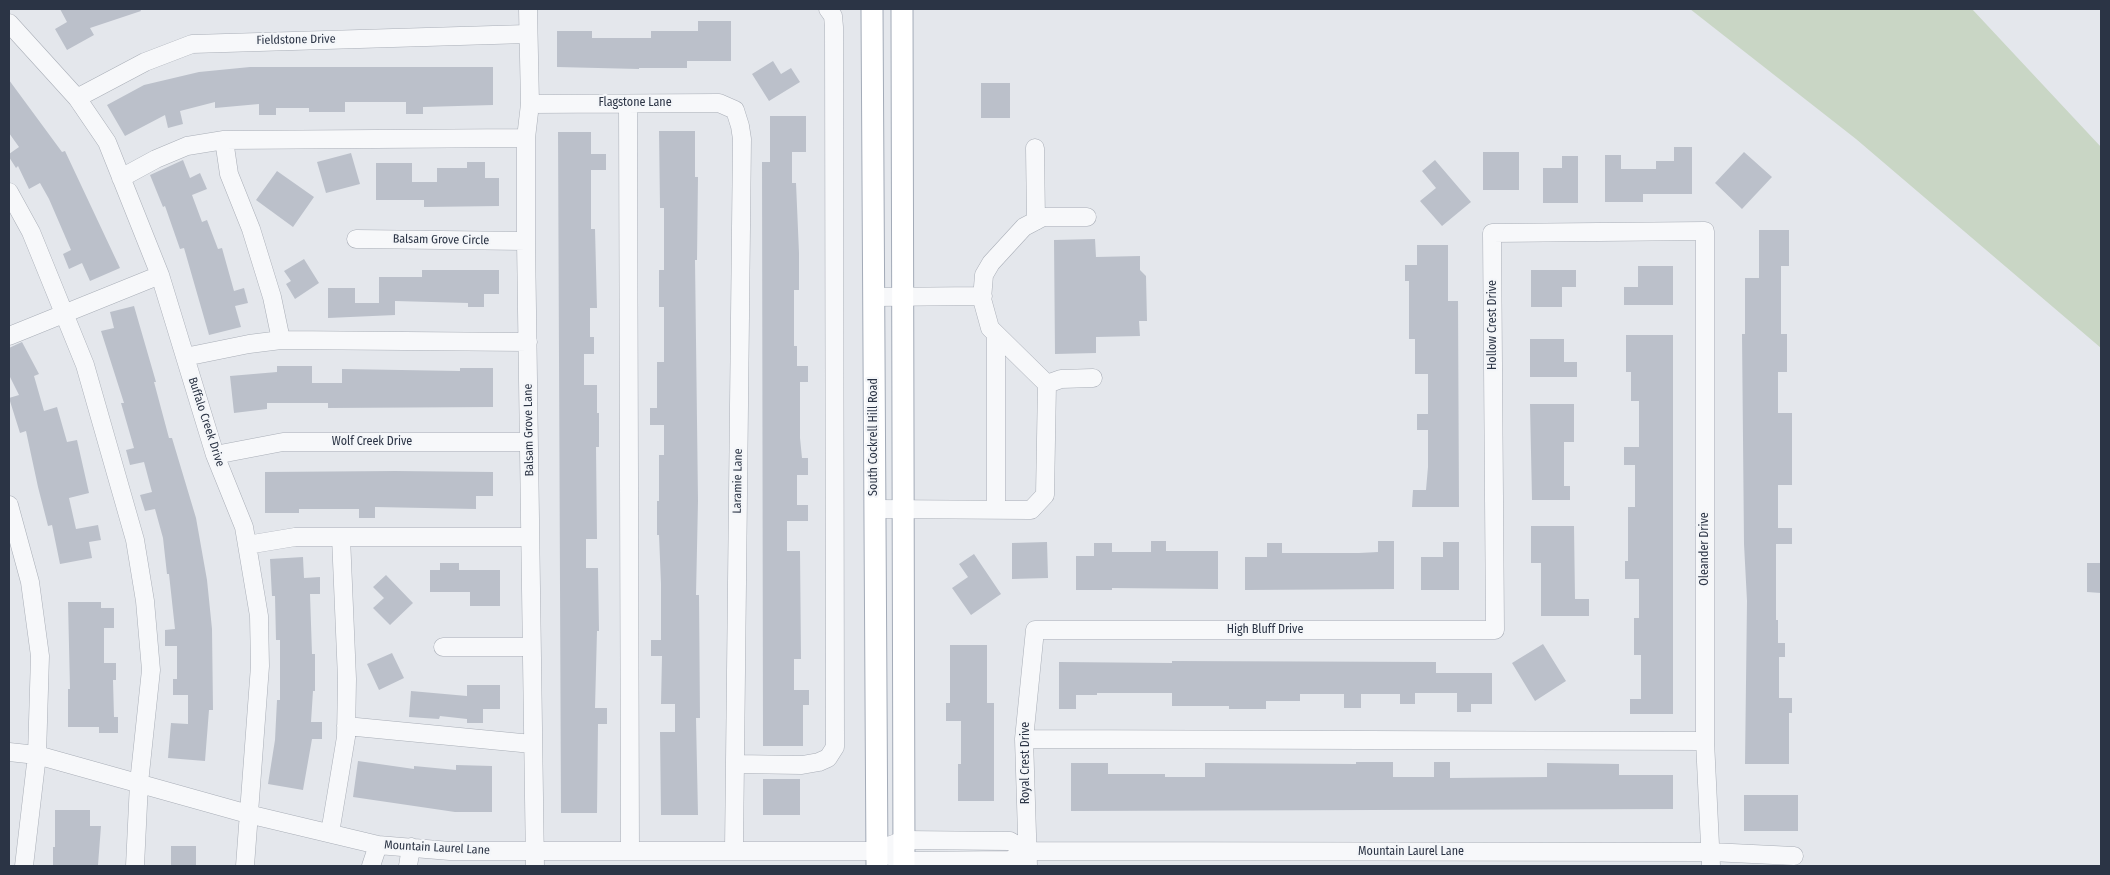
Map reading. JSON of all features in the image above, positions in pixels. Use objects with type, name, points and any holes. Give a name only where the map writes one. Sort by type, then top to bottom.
[{"type":"main road","name":"South Cockrell Hill Road","points":[[872,9],[877,858]]},
{"type":"main road","points":[[902,9],[904,856]]},
{"type":"street","points":[[9,11],[13,9]]},
{"type":"street","name":"Balsam Grove Lane","points":[[528,9],[527,34],[530,104],[526,138],[526,241],[534,858]]},
{"type":"street","points":[[735,764],[802,765],[819,762],[828,758],[835,747],[834,27],[833,16],[828,9]]},
{"type":"street","name":"Buffalo Creek Drive","points":[[9,23],[77,98],[107,142],[160,275],[215,454],[244,527],[259,616],[260,666],[245,866]]},
{"type":"street","name":"Fieldstone Drive","points":[[77,98],[145,62],[192,44],[527,34]]},
{"type":"street","name":"Flagstone Lane","points":[[530,104],[719,103],[735,110],[736,113]]},
{"type":"street","points":[[628,104],[630,850]]},
{"type":"street","name":"Laramie Lane","points":[[734,850],[742,139],[736,113]]},
{"type":"street","points":[[121,178],[156,159],[187,146],[224,140],[526,138]]},
{"type":"street","points":[[224,140],[229,174],[251,229],[272,297],[281,340]]},
{"type":"street","points":[[1035,148],[1036,221]]},
{"type":"street","points":[[9,192],[31,232],[84,365],[135,540],[145,601],[151,670],[139,783],[135,866]]},
{"type":"street","points":[[875,509],[1030,510],[1045,495],[1047,384],[1041,375],[996,336],[990,328],[983,296],[984,275],[991,263],[1024,227],[1043,218],[1087,218]]},
{"type":"street","name":"Hollow Crest Drive","points":[[1495,630],[1492,233],[1705,232]]},
{"type":"street","name":"Oleander Drive","points":[[1705,232],[1705,742],[1711,859]]},
{"type":"street","name":"Balsam Grove Circle","points":[[356,239],[526,241]]},
{"type":"street","points":[[9,336],[160,275]]},
{"type":"street","points":[[874,297],[983,296]]},
{"type":"street","points":[[996,336],[996,510]]},
{"type":"street","points":[[185,357],[249,344],[281,340],[528,342]]},
{"type":"street","points":[[1047,384],[1060,379],[1093,378]]},
{"type":"street","name":"Wolf Creek Drive","points":[[215,454],[283,442],[529,442]]},
{"type":"street","points":[[9,505],[30,582],[40,656],[37,755],[24,866]]},
{"type":"street","points":[[247,545],[295,537],[530,537]]},
{"type":"street","points":[[330,834],[346,726],[347,679],[341,537]]},
{"type":"street","name":"High Bluff Drive","points":[[1035,630],[1495,630]]},
{"type":"street","name":"Royal Crest Drive","points":[[1028,858],[1024,739],[1035,630]]},
{"type":"street","points":[[443,647],[531,647]]},
{"type":"street","points":[[346,726],[532,744]]},
{"type":"street","points":[[1024,739],[1705,742]]},
{"type":"street","name":"Mountain Laurel Lane","points":[[9,752],[37,755],[248,814],[378,845],[534,858],[630,850],[734,850],[877,858],[1010,841],[1028,858],[1711,859],[1794,856]]},
{"type":"street","points":[[370,866],[378,845]]},
{"type":"street","points":[[408,866],[411,847]]},
{"type":"green space","points":[[1690,9],[1972,9],[2101,147],[2101,348],[1856,139]]},
{"type":"building","points":[[60,9],[140,9],[141,11],[90,28],[94,35],[67,50],[55,29],[67,22]]},
{"type":"building","points":[[698,21],[731,21],[731,61],[687,61],[687,68],[557,67],[557,31],[592,31],[592,38],[651,38],[651,31],[698,31]]},
{"type":"building","points":[[773,61],[781,74],[791,68],[800,82],[769,101],[752,74]]},
{"type":"building","points":[[250,67],[493,67],[493,105],[423,107],[423,114],[406,114],[406,102],[345,102],[345,112],[309,112],[309,108],[276,108],[276,115],[259,115],[259,104],[215,108],[215,102],[180,111],[183,124],[168,128],[165,115],[125,136],[107,105],[144,85],[199,72]]},
{"type":"building","points":[[9,80],[62,152],[65,151],[120,268],[90,281],[82,263],[69,269],[63,254],[71,250],[49,199],[40,183],[29,189],[18,166],[16,168],[9,157],[9,154],[19,147],[9,133]]},
{"type":"building","points":[[981,83],[1010,83],[1010,118],[981,118]]},
{"type":"building","points":[[770,116],[806,116],[806,152],[792,152],[792,183],[796,183],[799,253],[799,290],[794,290],[794,346],[797,346],[797,366],[808,366],[808,382],[800,382],[800,438],[802,458],[808,458],[808,475],[797,475],[797,505],[808,505],[808,521],[787,521],[787,551],[800,551],[801,659],[794,659],[794,690],[809,690],[809,705],[803,705],[803,746],[763,746],[762,162],[770,162]]},
{"type":"building","points":[[659,131],[695,131],[695,177],[698,177],[697,260],[695,260],[698,501],[696,595],[699,595],[700,718],[696,718],[698,815],[661,815],[660,732],[675,732],[675,704],[661,704],[662,656],[651,656],[651,640],[661,640],[661,584],[659,535],[657,535],[657,501],[659,501],[659,455],[664,455],[664,425],[650,425],[650,408],[657,408],[657,362],[664,362],[664,307],[659,307],[659,270],[664,270],[664,208],[660,208]]},
{"type":"building","points":[[558,132],[591,132],[591,154],[606,154],[606,170],[591,170],[591,229],[595,229],[597,308],[590,308],[590,337],[594,337],[594,354],[584,354],[584,385],[597,385],[597,413],[599,413],[599,447],[596,447],[597,539],[586,539],[586,568],[598,568],[599,631],[597,631],[595,708],[607,708],[607,724],[598,724],[597,813],[561,813]]},
{"type":"building","points":[[1674,147],[1692,147],[1692,194],[1643,194],[1643,202],[1605,202],[1605,155],[1621,155],[1621,169],[1656,169],[1656,161],[1674,161]]},
{"type":"building","points":[[1483,152],[1519,152],[1519,190],[1483,190]]},
{"type":"building","points":[[1744,152],[1772,177],[1742,209],[1715,183]]},
{"type":"building","points":[[351,153],[360,184],[326,193],[317,162]]},
{"type":"building","points":[[1562,156],[1578,156],[1578,203],[1543,203],[1543,168],[1562,168]]},
{"type":"building","points":[[183,160],[190,178],[200,173],[207,189],[192,195],[202,222],[207,220],[218,249],[222,248],[234,291],[244,288],[248,303],[235,306],[241,327],[209,335],[184,248],[180,249],[165,206],[163,207],[150,175]]},
{"type":"building","points":[[1435,160],[1471,202],[1442,226],[1420,201],[1436,188],[1422,171]]},
{"type":"building","points":[[467,162],[485,162],[485,178],[499,178],[499,206],[424,207],[424,200],[376,200],[376,163],[412,163],[412,182],[437,182],[437,168],[467,168]]},
{"type":"building","points":[[277,171],[314,197],[293,227],[256,200]]},
{"type":"building","points":[[1759,230],[1789,230],[1789,266],[1781,266],[1781,334],[1787,334],[1787,372],[1778,372],[1778,413],[1792,413],[1792,485],[1778,485],[1778,528],[1792,528],[1792,544],[1776,544],[1776,620],[1778,620],[1778,643],[1785,643],[1785,657],[1779,657],[1779,698],[1792,698],[1792,713],[1789,713],[1789,764],[1745,764],[1747,601],[1744,544],[1742,334],[1745,334],[1745,278],[1759,278]]},
{"type":"building","points":[[1095,239],[1096,257],[1140,256],[1140,270],[1146,276],[1147,321],[1139,321],[1140,336],[1096,337],[1096,353],[1055,354],[1054,240]]},
{"type":"building","points":[[1417,245],[1448,245],[1448,301],[1458,301],[1459,507],[1412,507],[1413,490],[1426,490],[1428,467],[1428,430],[1417,430],[1417,414],[1428,414],[1428,374],[1415,374],[1415,339],[1409,339],[1409,281],[1405,281],[1405,265],[1417,265]]},
{"type":"building","points":[[304,259],[319,283],[295,299],[286,284],[291,281],[284,271]]},
{"type":"building","points":[[1638,266],[1673,266],[1673,305],[1624,305],[1624,287],[1638,287]]},
{"type":"building","points":[[422,270],[499,270],[499,294],[484,294],[484,307],[468,307],[468,303],[395,301],[395,315],[328,318],[328,288],[355,288],[355,303],[379,303],[379,277],[422,277]]},
{"type":"building","points":[[1531,270],[1576,270],[1576,287],[1562,287],[1562,307],[1531,307]]},
{"type":"building","points":[[134,306],[156,382],[154,382],[169,438],[172,438],[196,518],[207,580],[212,629],[213,710],[209,710],[205,761],[168,758],[171,723],[188,724],[188,695],[173,695],[173,679],[177,679],[177,646],[165,646],[165,630],[175,629],[163,538],[155,509],[145,511],[140,495],[152,492],[144,462],[130,465],[126,450],[134,448],[121,403],[124,403],[101,331],[114,328],[110,312]]},
{"type":"building","points":[[1626,335],[1673,335],[1673,714],[1630,714],[1630,699],[1641,699],[1641,655],[1634,655],[1634,618],[1639,618],[1639,579],[1625,579],[1625,561],[1628,561],[1628,507],[1635,507],[1635,465],[1624,465],[1624,447],[1639,447],[1639,401],[1631,401],[1631,372],[1626,372]]},
{"type":"building","points":[[1530,339],[1564,339],[1564,362],[1577,362],[1577,377],[1530,377]]},
{"type":"building","points":[[22,342],[39,374],[34,376],[44,411],[57,407],[67,442],[77,440],[89,493],[69,498],[76,529],[98,525],[101,540],[89,542],[92,558],[60,564],[52,525],[48,526],[38,487],[26,431],[20,433],[9,398],[19,395],[9,375],[9,348]]},
{"type":"building","points":[[277,366],[312,366],[312,383],[342,383],[342,369],[460,371],[460,368],[493,368],[493,407],[328,408],[328,403],[267,403],[267,409],[234,413],[230,376],[277,372]]},
{"type":"building","points":[[1530,404],[1574,404],[1574,442],[1564,442],[1564,486],[1570,486],[1570,500],[1532,500]]},
{"type":"building","points":[[265,472],[493,472],[493,496],[476,496],[476,509],[375,507],[375,518],[359,518],[359,509],[299,509],[299,513],[265,513]]},
{"type":"building","points":[[1531,526],[1574,526],[1575,599],[1589,599],[1589,616],[1541,616],[1541,563],[1531,563]]},
{"type":"building","points":[[1151,541],[1166,541],[1166,551],[1218,551],[1218,589],[1112,588],[1112,590],[1076,590],[1076,556],[1094,556],[1094,543],[1112,543],[1112,552],[1151,552]]},
{"type":"building","points":[[1378,541],[1394,541],[1394,589],[1245,590],[1245,557],[1267,557],[1267,543],[1282,543],[1282,553],[1359,553],[1378,552]]},
{"type":"building","points":[[1047,542],[1048,578],[1012,579],[1012,543]]},
{"type":"building","points":[[1443,542],[1459,542],[1459,590],[1421,590],[1421,557],[1443,557]]},
{"type":"building","points":[[974,554],[1001,594],[971,615],[952,588],[968,577],[959,564]]},
{"type":"building","points":[[303,557],[304,578],[320,577],[320,594],[310,594],[312,654],[315,654],[315,691],[313,691],[311,722],[322,722],[322,739],[312,739],[303,790],[268,784],[275,740],[277,700],[280,700],[280,640],[276,640],[275,596],[272,596],[270,559]]},
{"type":"building","points":[[440,563],[459,563],[459,570],[500,570],[500,606],[470,606],[470,592],[430,592],[430,570],[440,570]]},
{"type":"building","points":[[2087,563],[2101,563],[2101,593],[2087,592]]},
{"type":"building","points":[[386,575],[413,603],[390,625],[373,608],[384,598],[373,587]]},
{"type":"building","points":[[68,602],[101,602],[101,608],[114,608],[114,628],[104,628],[104,663],[116,663],[116,680],[113,680],[114,717],[118,717],[118,733],[99,733],[99,727],[68,727],[68,689],[70,689]]},
{"type":"building","points":[[1543,644],[1566,681],[1535,701],[1512,663]]},
{"type":"building","points":[[950,645],[987,645],[987,703],[994,703],[994,801],[958,801],[958,764],[961,764],[961,721],[946,721],[946,703],[950,703]]},
{"type":"building","points":[[392,653],[404,678],[379,690],[367,664]]},
{"type":"building","points":[[1172,661],[1436,662],[1436,673],[1492,673],[1492,704],[1471,704],[1471,712],[1457,712],[1457,693],[1415,693],[1415,704],[1400,704],[1400,694],[1361,694],[1361,708],[1344,708],[1344,694],[1300,694],[1300,701],[1266,701],[1266,709],[1229,709],[1229,706],[1172,706],[1172,693],[1097,693],[1097,695],[1076,695],[1076,709],[1059,709],[1059,662],[1172,663]]},
{"type":"building","points":[[467,685],[500,685],[500,709],[483,709],[483,723],[467,723],[467,719],[440,716],[439,719],[409,717],[411,691],[467,696]]},
{"type":"building","points":[[358,761],[414,769],[414,766],[456,770],[456,765],[492,766],[492,812],[455,812],[353,797]]},
{"type":"building","points":[[1356,762],[1393,762],[1393,777],[1434,777],[1434,762],[1450,762],[1450,778],[1547,777],[1547,763],[1619,764],[1619,775],[1673,775],[1673,809],[1071,811],[1071,763],[1108,763],[1108,774],[1165,774],[1165,777],[1205,777],[1205,763],[1356,764]]},
{"type":"building","points":[[763,779],[800,779],[800,815],[763,815]]},
{"type":"building","points":[[1744,795],[1798,795],[1798,831],[1744,831]]},
{"type":"building","points":[[55,810],[90,810],[90,826],[101,826],[98,865],[53,866]]},
{"type":"building","points":[[171,846],[196,846],[196,866],[171,866]]}]
